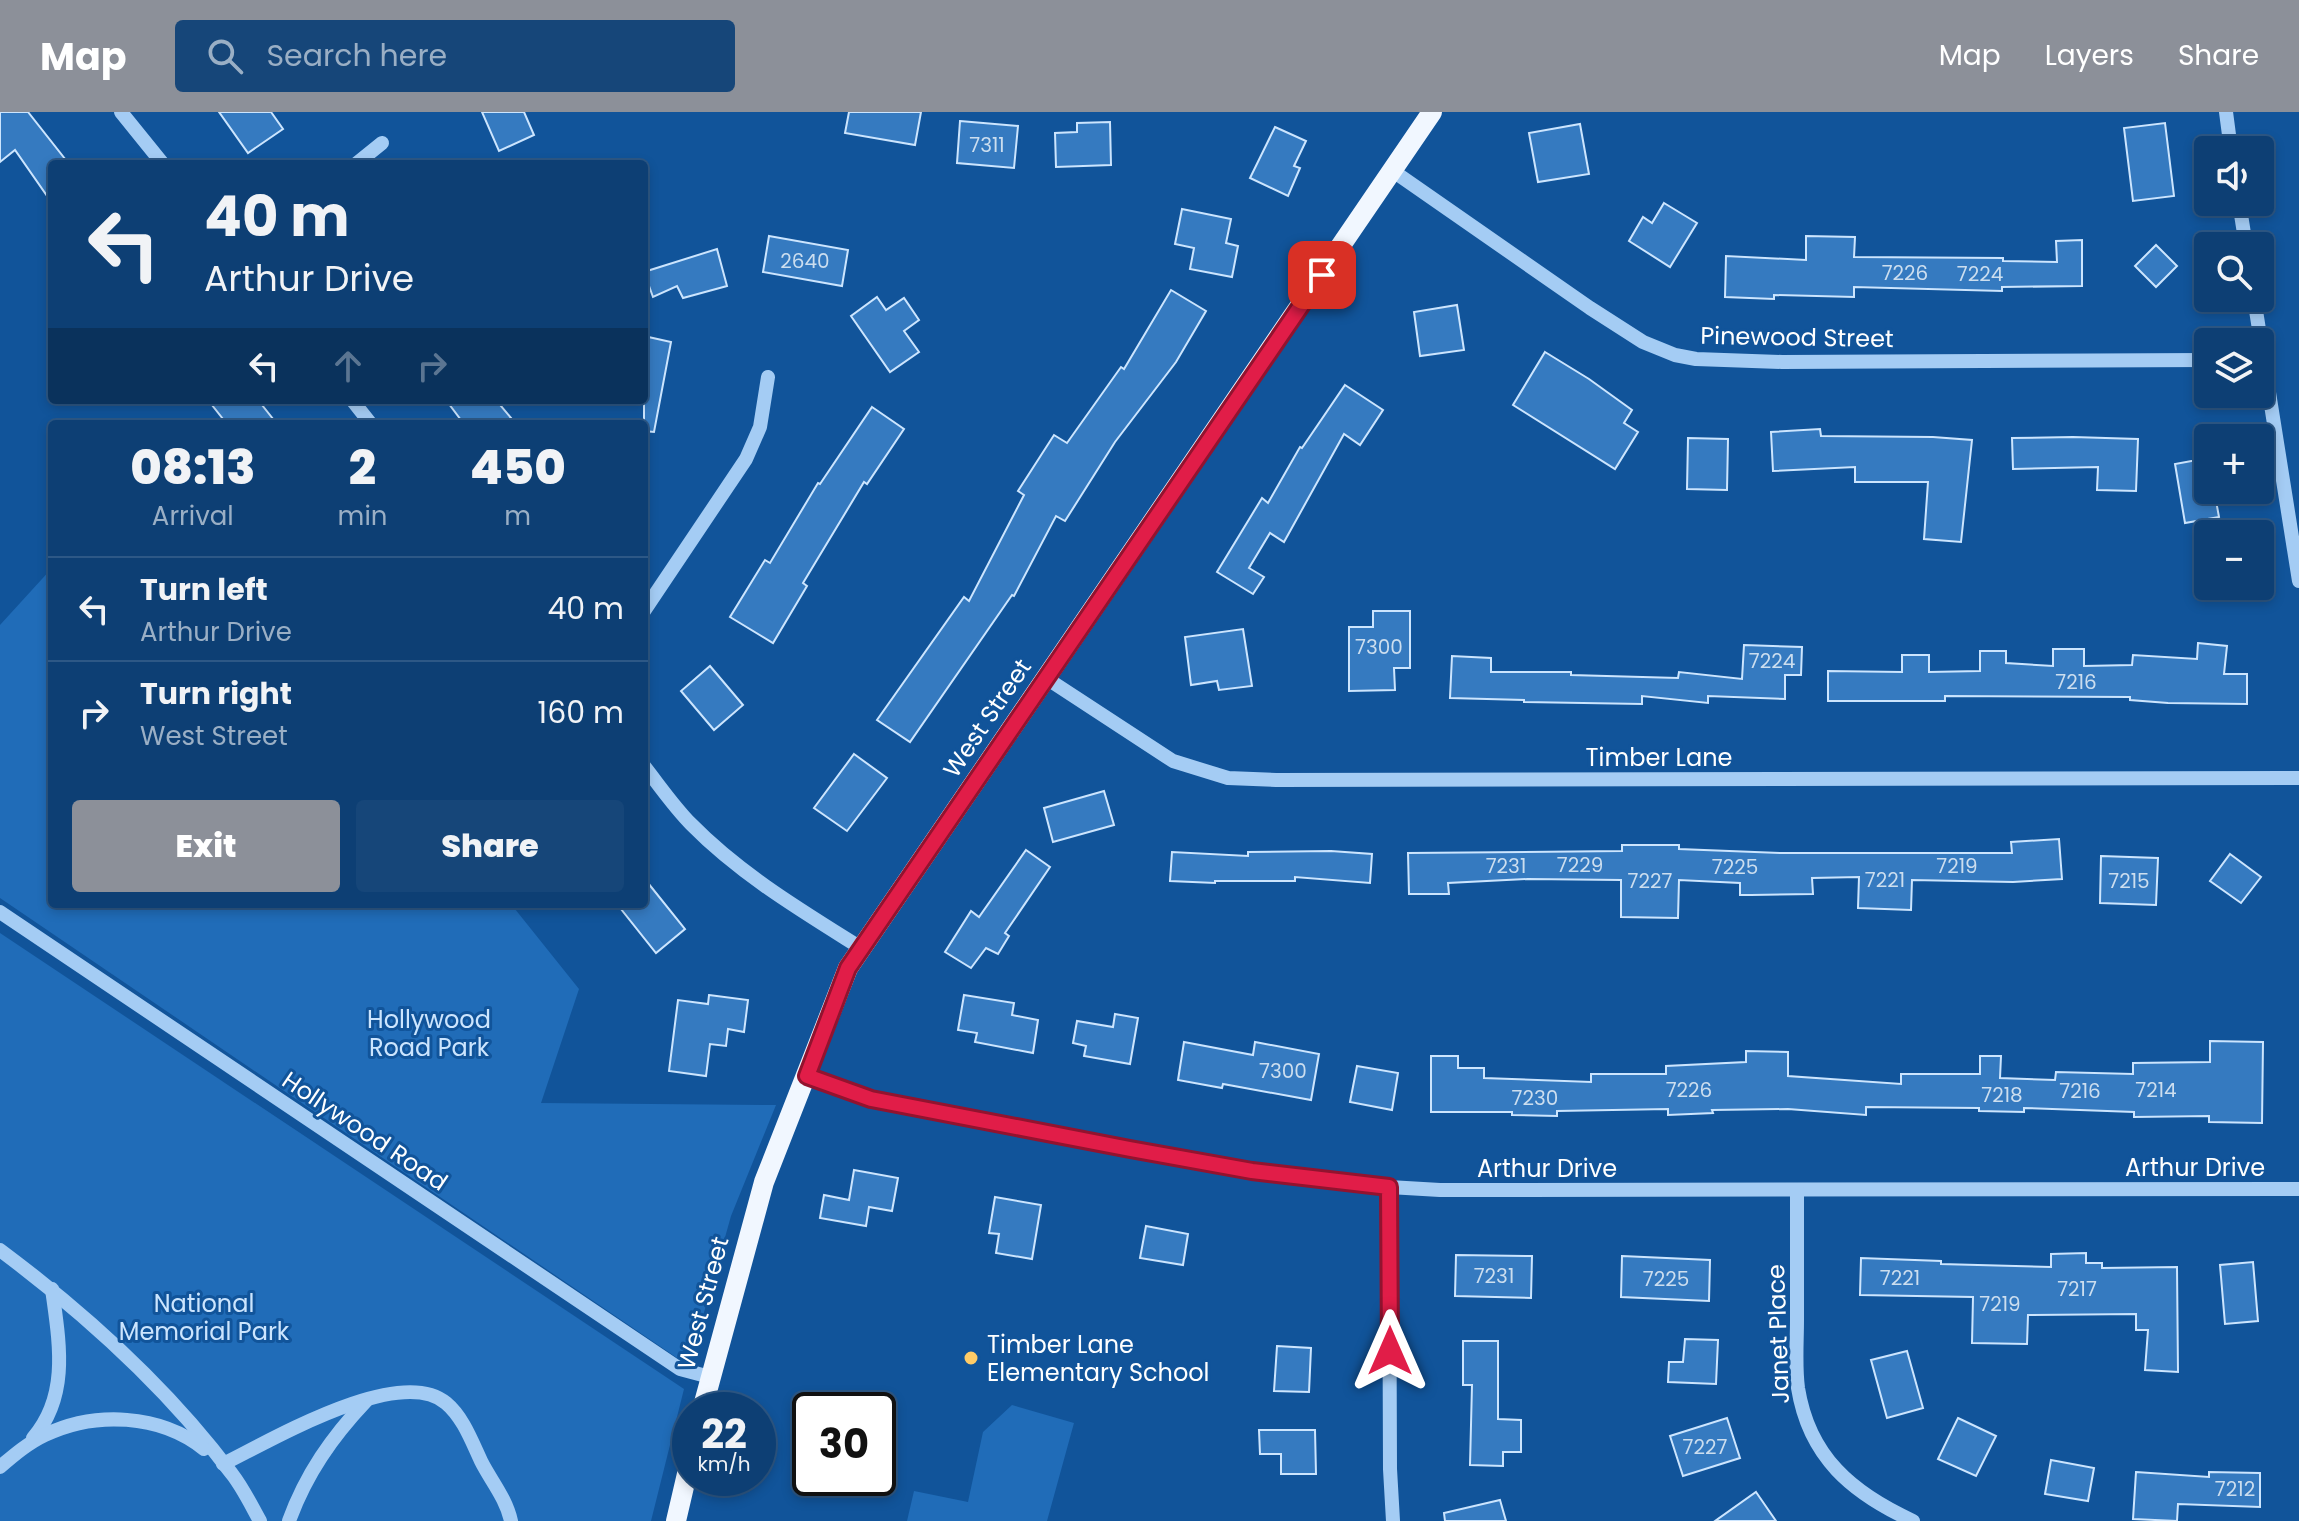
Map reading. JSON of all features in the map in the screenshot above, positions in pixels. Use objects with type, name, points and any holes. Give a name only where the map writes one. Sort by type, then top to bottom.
[{"type":"main road","name":"West Street","points":[[706,1392],[764,1182],[848,968],[1432,112]]},
{"type":"main road","points":[[676,1521],[682,1496]]},
{"type":"street","points":[[121,112],[160,160]]},
{"type":"street","points":[[2226,112],[2229,136]]},
{"type":"street","points":[[361,160],[382,143]]},
{"type":"street","name":"Pinewood Street","points":[[1393,171],[1590,308],[1643,342],[1675,355],[1696,359],[1782,362],[2194,360]]},
{"type":"street","points":[[648,605],[746,459],[760,427],[768,377]]},
{"type":"street","points":[[355,404],[368,420]]},
{"type":"street","points":[[2270,408],[2299,581]]},
{"type":"street","name":"Timber Lane","points":[[1046,678],[1173,761],[1228,778],[2299,778]]},
{"type":"street","points":[[648,771],[689,822],[724,855],[784,899],[861,948]]},
{"type":"street","name":"Hollywood Road","points":[[0,912],[680,1369],[710,1377]]},
{"type":"street","name":"Arthur Drive","points":[[807,1076],[871,1099],[1130,1149],[1252,1171],[1389,1187],[1440,1190],[2299,1189]]},
{"type":"street","points":[[1389,1187],[1393,1521]]},
{"type":"street","name":"Janet Place","points":[[1797,1190],[1797,1385],[1804,1417],[1815,1444],[1835,1470],[1861,1493],[1913,1521]]},
{"type":"street","points":[[0,1250],[52,1289],[152,1380],[233,1475],[260,1521]]},
{"type":"street","points":[[0,1467],[43,1427],[55,1402],[60,1371],[52,1289]]},
{"type":"street","points":[[223,1464],[329,1412],[369,1398],[409,1392],[429,1395],[445,1402],[459,1417],[506,1503],[511,1521]]},
{"type":"street","points":[[289,1521],[316,1463],[339,1430],[369,1398]]},
{"type":"street","points":[[27,1444],[77,1423],[106,1419],[137,1420],[166,1428],[196,1442],[223,1464]]},
{"type":"green space","name":"Hollywood Road Park","points":[[48,572],[48,908],[514,908],[579,989],[541,1103],[776,1105],[731,1216],[689,1366],[0,898],[0,625]]},
{"type":"green space","name":"National Memorial Park","points":[[0,933],[684,1389],[683,1392],[672,1392],[672,1437],[651,1521],[0,1521]]},
{"type":"green space","points":[[1012,1405],[1074,1423],[1047,1521],[907,1521],[914,1491],[968,1502],[983,1432]]},
{"type":"building","points":[[0,112],[28,112],[66,160],[48,160],[48,197],[15,150],[0,162]]},
{"type":"building","points":[[219,112],[271,112],[283,129],[248,153]]},
{"type":"building","points":[[482,112],[524,112],[534,135],[499,151]]},
{"type":"building","points":[[849,112],[921,112],[915,145],[845,133]]},
{"type":"building","points":[[960,121],[1018,126],[1014,168],[957,163]]},
{"type":"building","points":[[1110,122],[1111,165],[1056,167],[1055,133],[1077,132],[1077,123]]},
{"type":"building","points":[[2165,123],[2174,196],[2133,201],[2124,128]]},
{"type":"building","points":[[1580,124],[1589,174],[1538,182],[1529,133]]},
{"type":"building","points":[[1275,127],[1306,141],[1294,166],[1300,168],[1288,196],[1250,178]]},
{"type":"building","points":[[1664,203],[1697,223],[1670,267],[1629,241],[1643,217],[1652,223]]},
{"type":"building","points":[[1182,209],[1231,219],[1226,243],[1238,246],[1232,277],[1190,269],[1194,248],[1175,244]]},
{"type":"building","points":[[769,236],[848,250],[842,286],[763,272]]},
{"type":"building","points":[[1806,236],[1855,237],[1854,257],[2003,258],[2003,261],[2057,262],[2056,241],[2082,240],[2082,286],[2002,287],[2002,291],[1854,287],[1854,297],[1725,297],[1726,256],[1806,260]]},
{"type":"building","points":[[2156,245],[2177,266],[2156,287],[2135,266]]},
{"type":"building","points":[[717,249],[727,286],[683,298],[677,286],[653,297],[648,271]]},
{"type":"building","points":[[1171,290],[1206,311],[1176,362],[1115,442],[1065,521],[1056,516],[1014,596],[910,742],[877,720],[964,597],[969,601],[1024,495],[1018,491],[1054,435],[1067,443],[1121,367],[1124,369]]},
{"type":"building","points":[[877,297],[886,310],[904,298],[919,320],[904,331],[919,352],[890,372],[851,316]]},
{"type":"building","points":[[1457,305],[1464,350],[1420,356],[1414,312]]},
{"type":"building","points":[[648,337],[671,342],[654,432],[648,431],[648,420],[644,420],[644,404],[648,404]]},
{"type":"building","points":[[1545,352],[1632,410],[1624,423],[1638,432],[1615,469],[1513,405]]},
{"type":"building","points":[[1345,385],[1383,410],[1360,445],[1344,434],[1284,542],[1270,533],[1249,568],[1264,577],[1253,594],[1217,572],[1262,498],[1268,503],[1300,447]]},
{"type":"building","points":[[211,404],[261,404],[274,420],[224,420]]},
{"type":"building","points":[[449,404],[499,404],[513,420],[461,420]]},
{"type":"building","points":[[872,407],[904,429],[867,484],[864,482],[803,583],[807,586],[773,643],[730,617],[765,560],[770,563],[818,483]]},
{"type":"building","points":[[1820,429],[1821,436],[1972,440],[1961,542],[1924,539],[1928,482],[1855,482],[1855,467],[1773,471],[1771,432]]},
{"type":"building","points":[[1688,438],[1728,439],[1727,490],[1687,489]]},
{"type":"building","points":[[2012,438],[2138,439],[2136,491],[2097,490],[2098,467],[2013,469]]},
{"type":"building","points":[[2194,461],[2194,504],[2217,504],[2219,517],[2185,523],[2175,464]]},
{"type":"building","points":[[1373,611],[1410,611],[1410,668],[1394,668],[1395,690],[1349,691],[1349,627],[1373,627]]},
{"type":"building","points":[[1243,629],[1252,686],[1219,690],[1217,681],[1191,685],[1185,637]]},
{"type":"building","points":[[2198,643],[2227,646],[2224,674],[2247,674],[2247,704],[2168,703],[2130,700],[2130,697],[1945,696],[1945,701],[1828,701],[1828,671],[1902,672],[1902,655],[1929,655],[1929,672],[1980,671],[1980,651],[2006,651],[2006,663],[2053,666],[2053,649],[2084,649],[2084,666],[2132,665],[2133,655],[2197,659]]},
{"type":"building","points":[[1744,645],[1802,647],[1801,675],[1785,675],[1785,699],[1708,696],[1708,703],[1642,696],[1642,704],[1450,698],[1452,656],[1491,658],[1491,672],[1571,672],[1571,675],[1678,678],[1679,672],[1742,679]]},
{"type":"building","points":[[710,666],[743,705],[714,730],[681,691]]},
{"type":"building","points":[[854,754],[887,778],[847,831],[814,808]]},
{"type":"building","points":[[1104,791],[1114,825],[1053,842],[1044,808]]},
{"type":"building","points":[[2059,839],[2062,879],[2013,882],[1912,880],[1911,910],[1858,908],[1859,877],[1812,878],[1813,894],[1740,895],[1740,883],[1679,880],[1678,918],[1621,917],[1621,880],[1528,879],[1448,883],[1449,894],[1409,894],[1408,853],[1622,851],[1622,845],[1679,845],[1679,849],[1781,853],[2012,853],[2011,842]]},
{"type":"building","points":[[1026,850],[1050,867],[1005,933],[1009,936],[998,954],[986,948],[971,968],[945,952],[971,911],[979,917]]},
{"type":"building","points":[[1172,852],[1248,856],[1248,852],[1372,854],[1370,883],[1295,877],[1295,881],[1170,881]]},
{"type":"building","points":[[2230,854],[2261,877],[2241,903],[2210,881]]},
{"type":"building","points":[[2101,856],[2158,858],[2156,905],[2100,903]]},
{"type":"building","points":[[648,883],[685,929],[656,953],[620,908],[648,908]]},
{"type":"building","points":[[709,995],[748,1000],[744,1032],[728,1029],[726,1046],[710,1044],[706,1076],[669,1071],[678,1000],[708,1004]]},
{"type":"building","points":[[964,995],[1014,1003],[1012,1015],[1038,1020],[1033,1053],[975,1042],[977,1033],[958,1030]]},
{"type":"building","points":[[1115,1014],[1138,1018],[1130,1064],[1084,1056],[1086,1046],[1073,1043],[1077,1021],[1113,1027]]},
{"type":"building","points":[[2210,1041],[2263,1042],[2262,1123],[2209,1122],[2209,1116],[2134,1117],[2134,1112],[2024,1108],[2024,1112],[1979,1111],[1979,1108],[1866,1107],[1866,1115],[1788,1109],[1712,1110],[1713,1113],[1668,1115],[1668,1109],[1557,1111],[1557,1116],[1512,1115],[1512,1112],[1431,1112],[1431,1056],[1458,1056],[1458,1068],[1484,1068],[1484,1078],[1591,1082],[1591,1074],[1666,1074],[1666,1066],[1746,1062],[1746,1051],[1788,1052],[1788,1076],[1901,1084],[1901,1074],[1980,1074],[1980,1056],[2001,1056],[2000,1078],[2055,1080],[2056,1072],[2133,1074],[2133,1063],[2210,1062]]},
{"type":"building","points":[[1184,1042],[1253,1055],[1255,1042],[1319,1054],[1311,1100],[1223,1084],[1222,1088],[1178,1080]]},
{"type":"building","points":[[1357,1066],[1398,1073],[1392,1110],[1350,1102]]},
{"type":"building","points":[[854,1170],[898,1178],[892,1211],[869,1207],[866,1226],[820,1218],[824,1195],[849,1200]]},
{"type":"building","points":[[995,1197],[1041,1205],[1032,1259],[996,1253],[999,1234],[989,1233]]},
{"type":"building","points":[[1146,1226],[1188,1234],[1183,1265],[1140,1258]]},
{"type":"building","points":[[2086,1253],[2086,1263],[2102,1263],[2102,1268],[2177,1267],[2178,1372],[2145,1370],[2148,1330],[2136,1330],[2136,1314],[2028,1315],[2027,1344],[1972,1343],[1973,1297],[1860,1295],[1861,1258],[2051,1267],[2051,1254]]},
{"type":"building","points":[[1456,1255],[1532,1256],[1531,1298],[1455,1296]]},
{"type":"building","points":[[1622,1256],[1710,1260],[1709,1301],[1621,1297]]},
{"type":"building","points":[[2253,1262],[2258,1321],[2225,1324],[2220,1265]]},
{"type":"building","points":[[1685,1339],[1718,1340],[1716,1384],[1668,1382],[1669,1362],[1683,1362]]},
{"type":"building","points":[[1463,1341],[1498,1341],[1498,1419],[1521,1420],[1521,1452],[1503,1452],[1503,1466],[1470,1465],[1472,1385],[1463,1385]]},
{"type":"building","points":[[1277,1346],[1311,1348],[1309,1392],[1274,1391]]},
{"type":"building","points":[[1907,1351],[1923,1408],[1887,1418],[1871,1360]]},
{"type":"building","points":[[1727,1418],[1740,1458],[1683,1476],[1670,1436]]},
{"type":"building","points":[[1958,1418],[1996,1436],[1976,1476],[1938,1459]]},
{"type":"building","points":[[1259,1430],[1315,1430],[1316,1474],[1281,1474],[1281,1454],[1260,1454]]},
{"type":"building","points":[[2051,1460],[2094,1468],[2088,1501],[2045,1494]]},
{"type":"building","points":[[2136,1472],[2209,1477],[2209,1472],[2260,1473],[2260,1507],[2178,1504],[2177,1521],[2133,1519]]},
{"type":"building","points":[[1756,1492],[1776,1521],[1715,1521]]},
{"type":"building","points":[[1500,1500],[1506,1521],[1445,1521],[1444,1513]]},
{"type":"place","name":"Timber Lane Elementary School","points":[[971,1358]]},
{"type":"route","points":[[1322,275],[848,968],[807,1076],[871,1099],[1130,1149],[1252,1171],[1389,1187],[1390,1351]]}]
